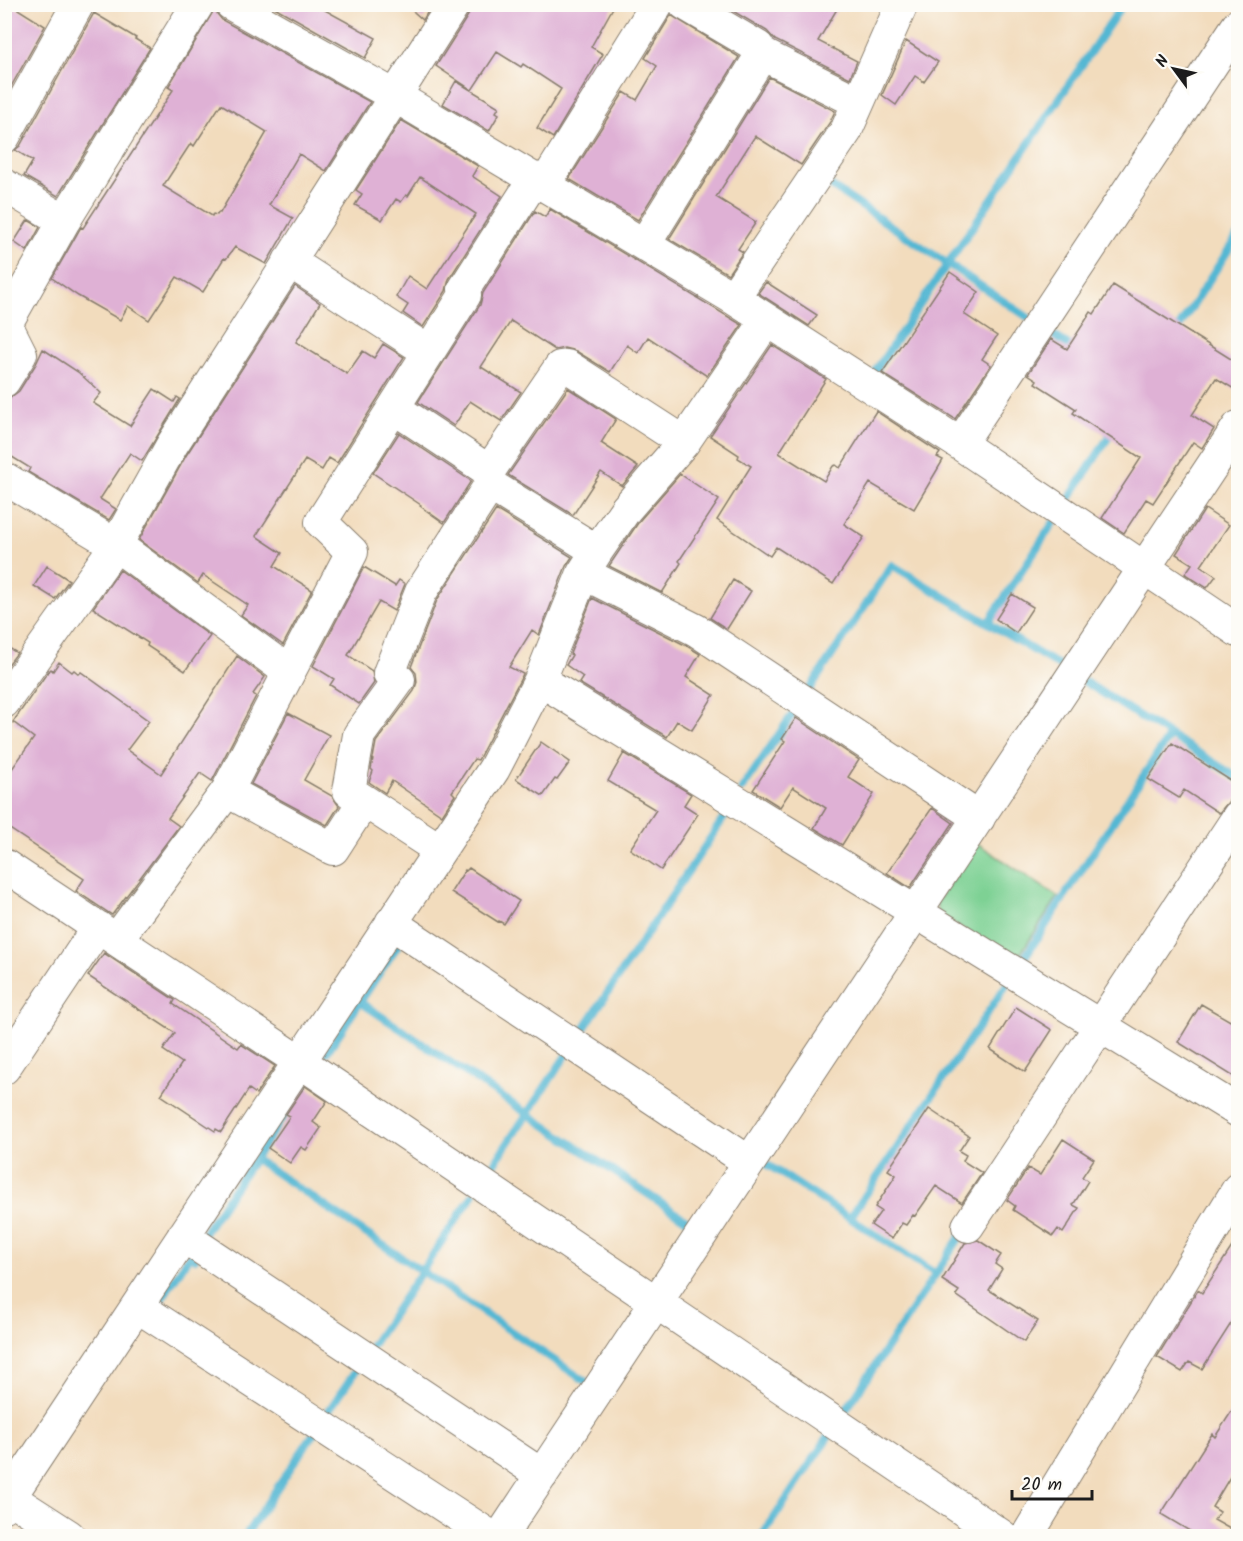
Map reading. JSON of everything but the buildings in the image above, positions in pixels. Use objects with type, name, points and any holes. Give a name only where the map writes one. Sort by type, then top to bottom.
[{"type":"street","points":[[4,137],[78,4]]},
{"type":"street","points":[[4,381],[21,354],[6,324],[64,221],[198,4]]},
{"type":"street","points":[[231,4],[395,96],[734,298],[960,444],[1239,631]]},
{"type":"street","points":[[4,702],[116,545],[172,445],[454,4]]},
{"type":"street","points":[[4,1068],[107,933],[227,791],[352,552],[321,522],[465,295],[464,289],[540,181],[657,4]]},
{"type":"street","points":[[685,4],[758,47],[762,54],[858,102]]},
{"type":"street","points":[[734,298],[846,131],[902,4]]},
{"type":"street","points":[[960,444],[1239,25]]},
{"type":"street","points":[[644,245],[762,54]]},
{"type":"street","points":[[4,185],[64,221]]},
{"type":"street","points":[[289,261],[429,352]]},
{"type":"street","points":[[69,1536],[6,1499],[494,769],[540,680],[590,562],[626,509],[684,442],[767,320]]},
{"type":"street","points":[[440,850],[349,791],[359,735],[399,680],[388,673],[421,592],[560,367],[567,366],[684,442]]},
{"type":"street","points":[[394,408],[490,478],[590,562],[979,818]]},
{"type":"street","points":[[501,1536],[1239,427]]},
{"type":"street","points":[[4,478],[116,545],[289,672]]},
{"type":"street","points":[[540,680],[1239,1111]]},
{"type":"street","points":[[227,791],[333,849],[364,801]]},
{"type":"street","points":[[968,1226],[1239,817]]},
{"type":"street","points":[[4,865],[299,1061],[1002,1536]]},
{"type":"street","points":[[391,923],[749,1162]]},
{"type":"street","points":[[1027,1536],[1239,1189]]},
{"type":"street","points":[[183,1236],[542,1475]]},
{"type":"street","points":[[137,1306],[490,1536]]},
{"type":"green space","points":[[977,843],[1058,897],[1015,962],[938,914],[936,903]]},
{"type":"waterway","points":[[876,370],[1123,4]]},
{"type":"waterway","points":[[825,182],[1032,320]]},
{"type":"waterway","points":[[1174,335],[1238,235]]},
{"type":"waterway","points":[[1050,333],[1078,351]]},
{"type":"waterway","points":[[1067,502],[1115,427]]},
{"type":"waterway","points":[[988,623],[1053,523]]},
{"type":"waterway","points":[[807,693],[892,565],[1061,667]]},
{"type":"waterway","points":[[1085,682],[1238,778]]},
{"type":"waterway","points":[[742,789],[796,709]]},
{"type":"waterway","points":[[1021,963],[1170,735]]},
{"type":"waterway","points":[[577,1039],[729,810]]},
{"type":"waterway","points":[[327,1052],[398,945]]},
{"type":"waterway","points":[[850,1218],[1007,984]]},
{"type":"waterway","points":[[360,1002],[694,1225]]},
{"type":"waterway","points":[[487,1174],[567,1054]]},
{"type":"waterway","points":[[204,1233],[305,1084]]},
{"type":"waterway","points":[[255,1159],[588,1383]]},
{"type":"waterway","points":[[768,1165],[936,1274]]},
{"type":"waterway","points":[[370,1348],[473,1195]]},
{"type":"waterway","points":[[844,1413],[964,1231]]},
{"type":"waterway","points":[[159,1303],[190,1255],[195,1259]]},
{"type":"waterway","points":[[325,1416],[359,1366]]},
{"type":"waterway","points":[[245,1536],[316,1430]]},
{"type":"waterway","points":[[762,1536],[830,1434]]}]
